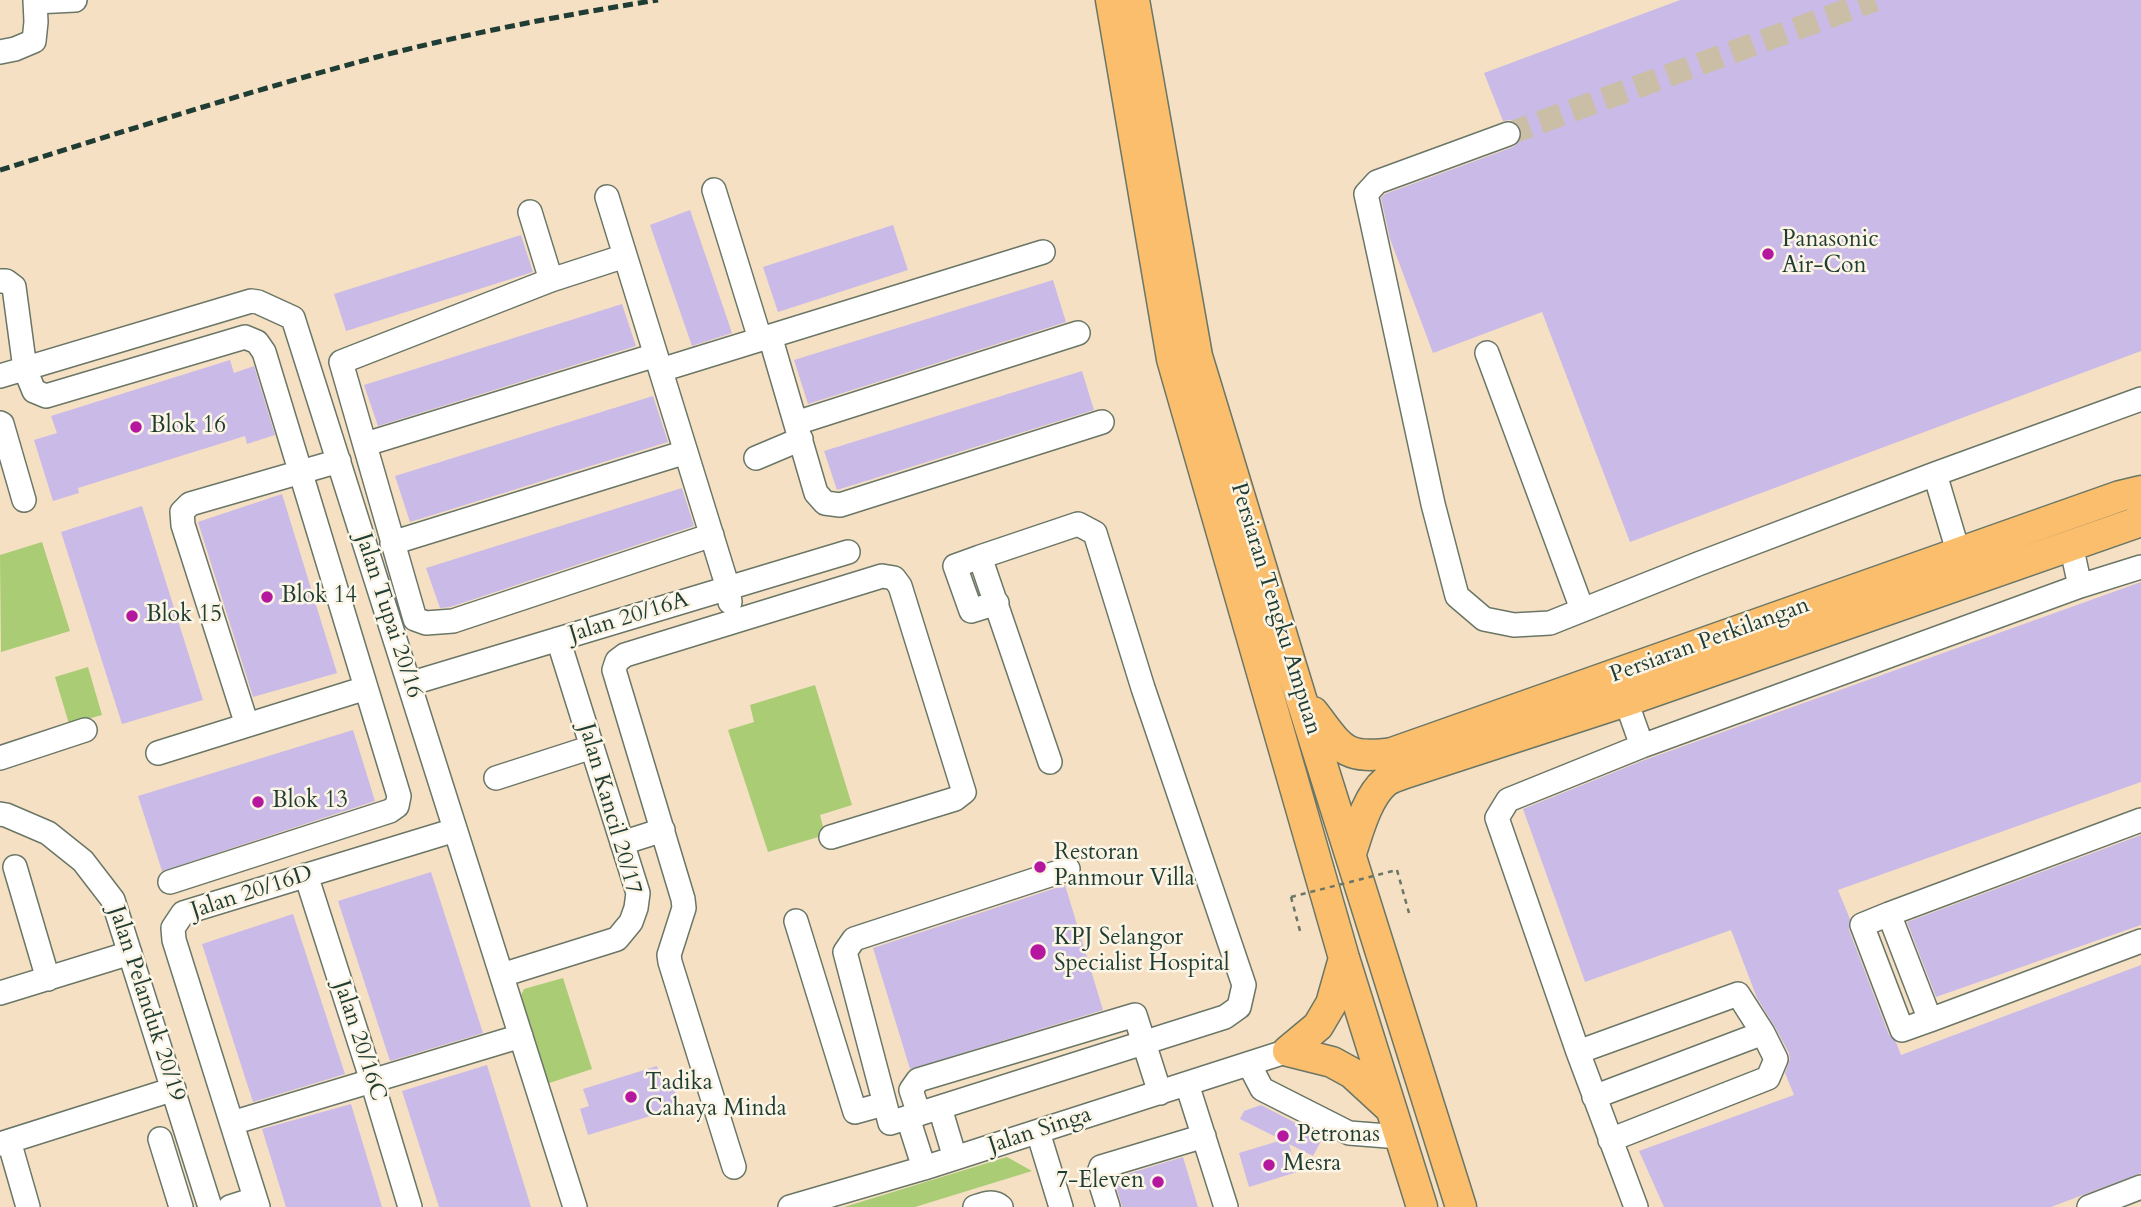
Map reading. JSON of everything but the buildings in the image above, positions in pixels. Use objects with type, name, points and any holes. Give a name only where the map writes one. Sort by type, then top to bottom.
[{"type":"main road","name":"Persiaran Tengku Ampuan","points":[[1111,0],[1172,359],[1344,958],[1422,1207]]},
{"type":"main road","name":"Persiaran Tengku Ampuan","points":[[1134,0],[1197,356],[1461,1207]]},
{"type":"main road","name":"Persiaran Perkilangan","points":[[1300,695],[1337,744],[1355,755],[1392,753],[2120,496],[2141,491]]},
{"type":"main road","points":[[1351,853],[1364,816],[1376,793],[1386,781],[1405,773],[1626,701],[2141,521]]},
{"type":"main road","points":[[1288,1051],[1318,1026],[1331,1004],[1344,958]]},
{"type":"main road","points":[[1288,1051],[1332,1062],[1352,1073],[1390,1109]]},
{"type":"street","points":[[0,52],[34,41],[35,1],[75,0]]},
{"type":"street","points":[[1507,134],[1377,182],[1366,194],[1433,504],[1457,596],[1484,619],[1514,625],[1550,623],[1935,474],[2141,399]]},
{"type":"street","points":[[713,190],[798,431],[816,493],[825,503],[840,505],[1102,422]]},
{"type":"street","points":[[607,197],[728,588],[733,621]]},
{"type":"street","points":[[530,212],[551,280]]},
{"type":"street","points":[[366,444],[658,362],[765,337],[1043,252]]},
{"type":"street","points":[[310,372],[551,280],[625,256]]},
{"type":"street","points":[[0,281],[6,281],[14,287],[25,369],[34,391],[46,396],[245,337],[257,342],[264,352],[398,796],[397,806],[390,811],[170,882]]},
{"type":"street","name":"Jalan Tupai 20/16","points":[[0,376],[251,301],[293,318],[575,1207]]},
{"type":"street","points":[[756,458],[798,431],[1078,333]]},
{"type":"street","points":[[1487,353],[1582,610]]},
{"type":"street","points":[[341,362],[415,619],[426,622],[453,621],[712,535]]},
{"type":"street","points":[[0,423],[24,500]]},
{"type":"street","points":[[392,543],[686,452]]},
{"type":"street","points":[[247,725],[183,525],[182,512],[190,504],[339,461]]},
{"type":"street","points":[[1935,474],[1968,581]]},
{"type":"street","points":[[1050,762],[980,557],[1078,524],[1095,533],[1143,688],[1244,985],[1239,1007],[1225,1017],[890,1123],[845,952],[854,940],[1068,869]]},
{"type":"street","points":[[2071,545],[2080,586]]},
{"type":"street","name":"Jalan 20/16A","points":[[409,684],[848,552]]},
{"type":"street","points":[[1636,1207],[1594,1097],[1497,818],[1508,800],[1642,746],[2080,586],[2141,567]]},
{"type":"street","points":[[734,1167],[670,962],[684,908],[683,899],[614,670],[617,661],[625,655],[883,576],[894,578],[900,586],[964,792],[955,799],[831,837]]},
{"type":"street","name":"Jalan Kancil 20/17","points":[[502,975],[617,939],[631,922],[636,908],[638,893],[558,639]]},
{"type":"street","points":[[158,752],[366,688]]},
{"type":"street","points":[[1626,701],[1642,746]]},
{"type":"street","points":[[0,758],[85,730]]},
{"type":"street","points":[[496,778],[592,747]]},
{"type":"street","name":"Jalan Pelanduk 20/19","points":[[0,814],[48,833],[83,861],[113,900],[210,1207]]},
{"type":"street","points":[[2141,820],[1862,925],[1902,1030],[2141,941]]},
{"type":"street","name":"Jalan 20/16D","points":[[257,1203],[174,940],[173,928],[183,913],[455,830]]},
{"type":"street","points":[[622,843],[663,830]]},
{"type":"street","points":[[15,867],[48,979]]},
{"type":"street","name":"Jalan 20/16C","points":[[306,875],[410,1207]]},
{"type":"street","points":[[796,921],[855,1112],[884,1104]]},
{"type":"street","points":[[0,993],[130,953]]},
{"type":"street","points":[[1578,1052],[1738,994],[1776,1059],[1769,1078],[1610,1140]]},
{"type":"street","points":[[955,1158],[923,1113],[911,1090],[918,1080],[1135,1015],[1160,1093]]},
{"type":"street","points":[[1594,1097],[1763,1033]]},
{"type":"street","points":[[232,1123],[521,1036]]},
{"type":"street","name":"Jalan Singa","points":[[803,1205],[1288,1051]]},
{"type":"street","points":[[1249,1064],[1262,1089],[1349,1133],[1400,1137]]},
{"type":"street","points":[[1188,1084],[1226,1207]]},
{"type":"street","points":[[28,1207],[5,1142],[174,1089]]},
{"type":"street","points":[[923,1113],[924,1168]]},
{"type":"street","points":[[1038,1132],[1062,1207]]},
{"type":"street","points":[[1108,1207],[1098,1175],[1101,1167],[1204,1136]]},
{"type":"street","points":[[160,1139],[181,1207]]},
{"type":"street","points":[[2090,1207],[2141,1187]]},
{"type":"street","points":[[975,1207],[988,1202],[1001,1207]]},
{"type":"street","points":[[230,1207],[257,1203]]},
{"type":"path","points":[[1300,932],[1292,897],[1397,870],[1409,913]]},
{"type":"green space","points":[[42,542],[70,631],[1,652],[0,555]]},
{"type":"green space","points":[[88,667],[102,715],[69,724],[55,677]]},
{"type":"green space","points":[[815,685],[852,805],[820,815],[825,835],[768,852],[728,730],[754,722],[750,705]]},
{"type":"green space","points":[[563,978],[592,1069],[540,1086],[515,1008],[524,989]]},
{"type":"green space","points":[[1007,1157],[1032,1171],[915,1207],[844,1207]]},
{"type":"tunnel","points":[[1508,134],[1875,0]]},
{"type":"railway","points":[[0,170],[235,97],[377,57],[516,25],[658,0]]},
{"type":"place","name":"Panasonic Air-Con","points":[[1768,254]]},
{"type":"place","name":"Blok 16","points":[[136,427]]},
{"type":"place","name":"Blok 14","points":[[267,597]]},
{"type":"place","name":"Blok 15","points":[[132,616]]},
{"type":"place","name":"Blok 13","points":[[258,802]]},
{"type":"place","name":"Restoran Panmour Villa","points":[[1040,867]]},
{"type":"place","name":"KPJ Selangor Specialist Hospital","points":[[1038,952]]},
{"type":"place","name":"Tadika Cahaya Minda","points":[[631,1097]]},
{"type":"place","name":"Petronas","points":[[1283,1136]]},
{"type":"place","name":"Mesra","points":[[1269,1165]]},
{"type":"place","name":"7-Eleven","points":[[1158,1182]]}]
